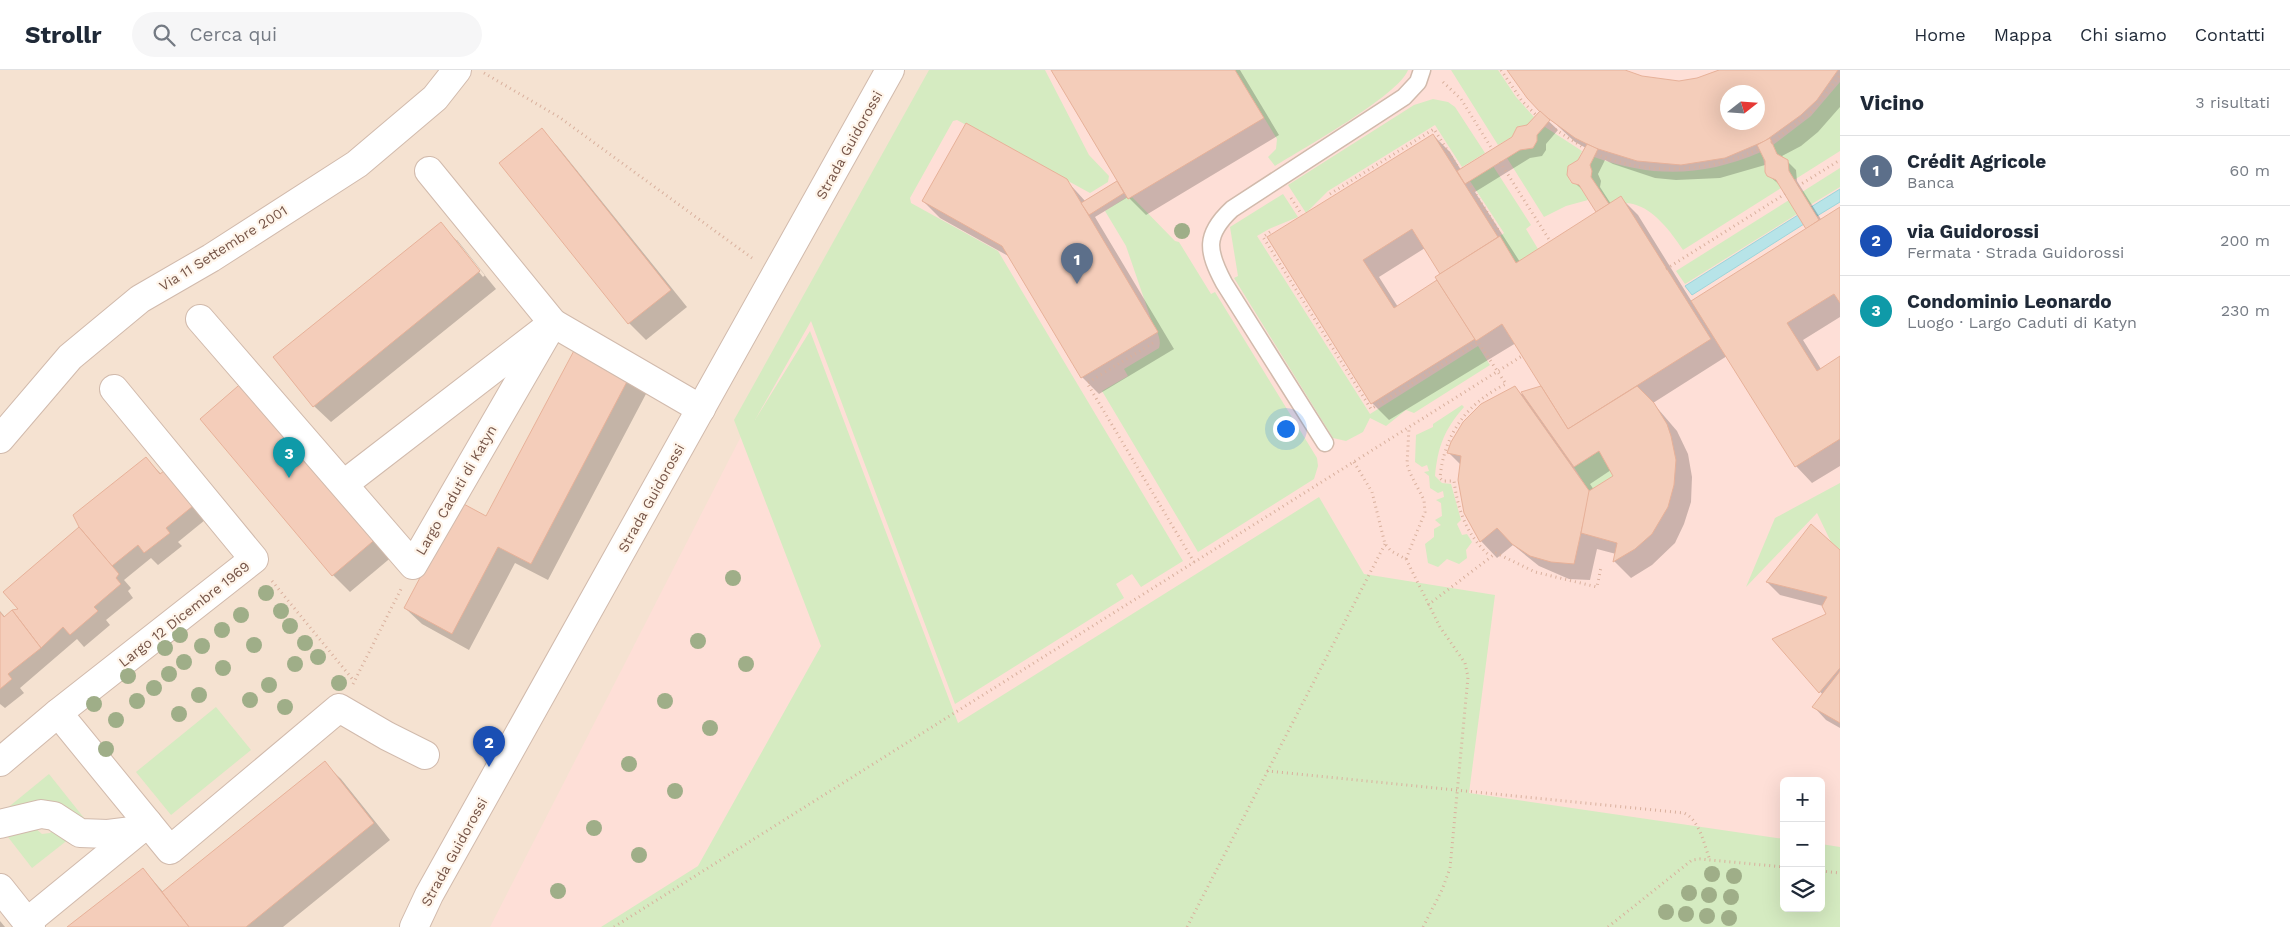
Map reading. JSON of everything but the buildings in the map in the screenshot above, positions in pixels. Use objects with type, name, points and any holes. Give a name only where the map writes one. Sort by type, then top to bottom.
[{"type":"street","name":"Via 11 Settembre 2001","points":[[0,439],[70,358],[140,299],[211,258],[357,164],[436,98],[457,70]]},
{"type":"street","name":"Strada Guidorossi","points":[[414,927],[429,895],[777,273],[877,82],[890,70]]},
{"type":"street","points":[[429,171],[553,323],[701,409]]},
{"type":"street","name":"Largo Caduti di Katyn","points":[[200,319],[412,565],[553,323]]},
{"type":"street","points":[[344,484],[553,323]]},
{"type":"street","name":"Largo 12 Dicembre 1969","points":[[0,762],[58,713],[254,559],[114,389]]},
{"type":"street","points":[[58,713],[144,826],[170,850],[340,708],[387,736],[425,755]]},
{"type":"street","points":[[0,824],[40,814],[54,816],[80,833],[108,834],[144,826]]},
{"type":"street","points":[[0,888],[29,925],[144,826]]},
{"type":"lane","points":[[1324,443],[1224,283],[1212,259],[1211,236],[1219,222],[1232,209],[1404,98],[1418,82],[1422,71]]},
{"type":"path","points":[[479,70],[559,118],[726,239],[777,273]]},
{"type":"path","points":[[1501,70],[1522,101],[1536,115]]},
{"type":"path","points":[[1422,71],[1455,91],[1492,149]]},
{"type":"path","points":[[1772,142],[1812,111],[1840,75]]},
{"type":"path","points":[[1547,124],[1584,148]]},
{"type":"path","points":[[1330,194],[1434,129],[1459,169]]},
{"type":"path","points":[[1596,154],[1644,167],[1684,169],[1724,162],[1760,149]]},
{"type":"path","points":[[1798,186],[1840,160]]},
{"type":"path","points":[[1500,162],[1550,241]]},
{"type":"path","points":[[1468,182],[1500,233]]},
{"type":"path","points":[[1666,269],[1785,194]]},
{"type":"path","points":[[1270,232],[1262,237],[1371,409],[1478,342],[1506,384],[1478,400],[1457,424],[1445,449],[1440,478],[1443,481],[1454,481],[1464,524],[1474,539],[1490,556]]},
{"type":"path","points":[[1153,344],[1087,383],[1194,562]]},
{"type":"path","points":[[614,927],[1522,356]]},
{"type":"path","points":[[1406,559],[1425,512],[1424,500],[1408,468],[1409,427]]},
{"type":"path","points":[[1354,462],[1369,485],[1386,544],[1392,551],[1406,559],[1440,627],[1465,663],[1468,671],[1468,690],[1450,868],[1442,890],[1423,927]]},
{"type":"path","points":[[1186,927],[1386,544]]},
{"type":"path","points":[[1428,604],[1490,556],[1499,553],[1535,572],[1597,586],[1601,568]]},
{"type":"path","points":[[254,559],[354,681]]},
{"type":"path","points":[[340,708],[412,565]]},
{"type":"path","points":[[1268,771],[1684,813],[1690,816],[1696,824],[1710,860]]},
{"type":"path","points":[[1608,927],[1688,862],[1710,860],[1780,868]]},
{"type":"path","points":[[1825,871],[1840,873]]},
{"type":"shaded area","points":[[0,70],[958,70],[492,927],[0,927]]},
{"type":"shaded area","points":[[942,70],[1840,70],[1840,927],[490,927],[799,323]]},
{"type":"green space","points":[[929,70],[1045,70],[1089,155],[1109,176],[1108,182],[1090,193],[957,120],[953,121],[910,198],[911,203],[998,251],[1183,561],[1141,587],[1132,574],[1116,584],[1124,598],[955,704],[811,321],[755,420],[810,331],[958,723],[1319,497],[1364,574],[1495,595],[1469,793],[1780,838],[1780,912],[1825,912],[1825,845],[1840,847],[1840,927],[601,927],[698,866],[821,646],[734,420]]},
{"type":"green space","points":[[1235,70],[1408,70],[1401,81],[1369,107],[1275,166],[1268,157],[1276,149],[1277,139]]},
{"type":"green space","points":[[1451,70],[1498,70],[1516,97],[1534,117],[1527,125],[1517,127],[1512,137],[1498,145]]},
{"type":"green space","points":[[1840,82],[1840,151],[1794,180],[1789,171],[1788,160],[1777,154],[1773,145],[1811,116]]},
{"type":"green space","points":[[1433,99],[1448,102],[1455,107],[1485,153],[1462,167],[1435,125],[1328,191],[1306,213],[1288,185],[1414,105]]},
{"type":"green space","points":[[1545,127],[1582,151],[1578,160],[1568,166],[1567,175],[1571,183],[1579,185],[1588,200],[1566,206],[1544,217],[1507,158],[1520,150],[1533,148],[1537,141],[1537,135]]},
{"type":"green space","points":[[1761,152],[1767,176],[1776,180],[1781,188],[1683,250],[1667,229],[1648,211],[1630,203],[1609,204],[1591,177],[1590,165],[1594,157],[1637,169],[1678,172],[1719,166]]},
{"type":"green space","points":[[1493,166],[1531,225],[1526,229],[1538,249],[1516,263],[1500,236],[1504,233],[1470,181]]},
{"type":"green space","points":[[1840,168],[1840,187],[1810,205],[1802,192]]},
{"type":"green space","points":[[1283,194],[1298,217],[1257,236],[1370,414],[1478,346],[1490,365],[1414,413],[1406,410],[1386,426],[1370,418],[1363,432],[1346,441],[1333,438],[1234,278],[1238,276],[1230,227]]},
{"type":"green space","points":[[1127,197],[1128,199],[1132,197],[1175,241],[1179,242],[1211,294],[1215,292],[1317,458],[1318,466],[1314,479],[1198,552],[1102,391],[1128,376],[1124,369],[1159,348],[1160,345],[1158,334],[1152,322],[1126,246],[1105,211]]},
{"type":"green space","points":[[1789,200],[1797,214],[1685,284],[1676,271]]},
{"type":"green space","points":[[1462,405],[1464,407],[1451,423],[1443,439],[1435,476],[1442,483],[1451,484],[1461,520],[1457,524],[1462,535],[1467,534],[1472,542],[1466,550],[1467,558],[1459,564],[1447,559],[1438,567],[1428,563],[1425,544],[1434,537],[1434,529],[1441,525],[1435,520],[1442,516],[1441,503],[1436,500],[1444,497],[1443,491],[1438,493],[1430,488],[1429,476],[1424,472],[1429,471],[1427,465],[1422,467],[1415,462],[1416,435],[1433,427],[1433,424]]},
{"type":"green space","points":[[1599,451],[1613,476],[1589,491],[1574,467]]},
{"type":"green space","points":[[1840,483],[1840,550],[1831,542],[1817,513],[1746,587],[1775,518]]},
{"type":"green space","points":[[216,707],[251,750],[171,815],[136,772]]},
{"type":"green space","points":[[49,774],[88,823],[0,814]]},
{"type":"green space","points":[[1,828],[35,828],[42,834],[50,833],[55,829],[74,835],[32,868]]},
{"type":"water","points":[[1840,189],[1840,202],[1817,216],[1811,207]]},
{"type":"water","points":[[1798,215],[1804,224],[1692,295],[1685,286]]},
{"type":"place","name":"Crédit Agricole","points":[[1077,284]]},
{"type":"place","name":"Condominio Leonardo","points":[[289,478]]},
{"type":"place","name":"via Guidorossi","points":[[489,767]]}]
